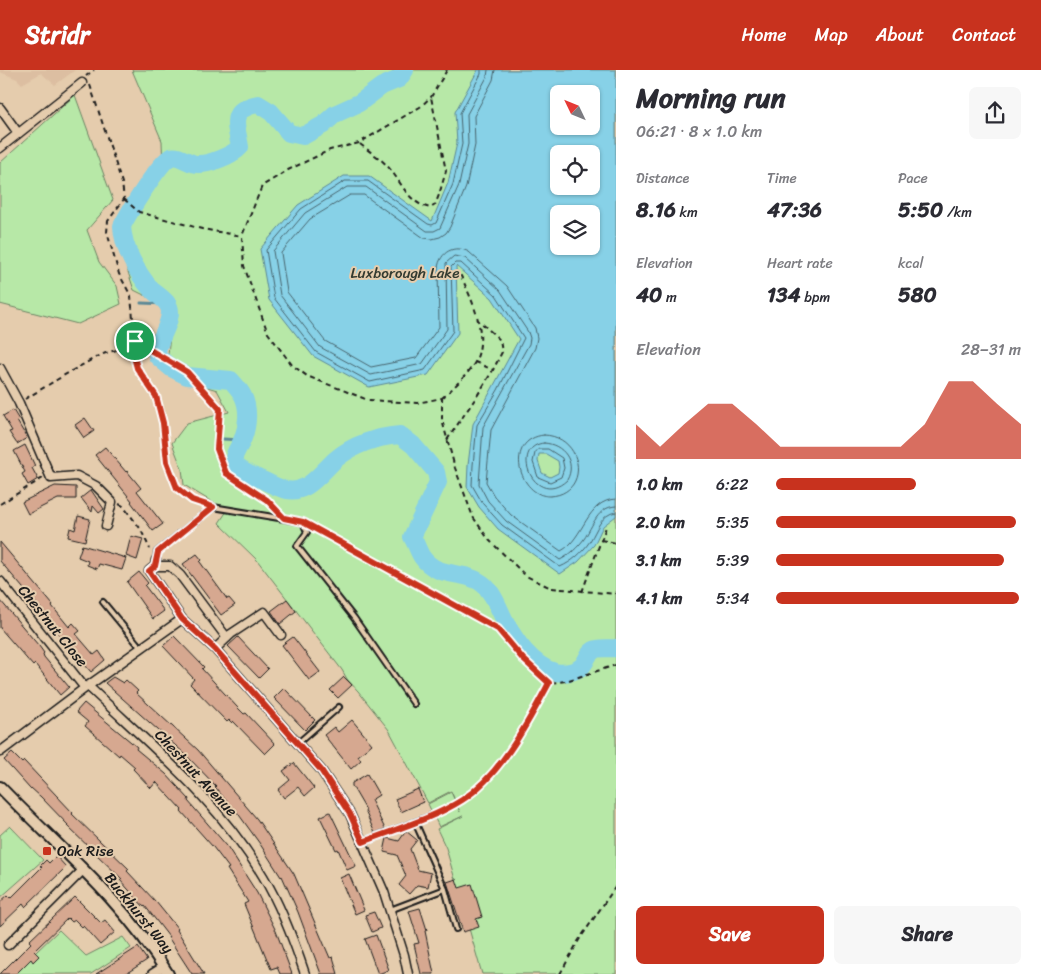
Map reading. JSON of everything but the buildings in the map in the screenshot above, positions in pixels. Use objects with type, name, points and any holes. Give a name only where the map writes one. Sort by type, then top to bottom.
[{"type":"street","points":[[0,148],[82,83]]},
{"type":"street","points":[[0,108],[18,133]]},
{"type":"street","points":[[0,368],[19,403],[51,476],[77,476],[96,486],[112,502],[106,526]]},
{"type":"street","points":[[227,638],[180,575],[170,566],[157,565],[155,563],[149,571],[182,619],[215,649],[298,743],[321,770],[350,814],[384,892],[408,974]]},
{"type":"street","name":"Chestnut Close","points":[[0,581],[86,687]]},
{"type":"street","points":[[215,649],[227,638],[264,612],[282,635]]},
{"type":"street","points":[[0,752],[86,687],[182,619]]},
{"type":"street","name":"Chestnut Avenue","points":[[86,687],[174,766],[216,810],[264,877],[284,919],[305,974]]},
{"type":"street","name":"Buckhurst Way","points":[[1,789],[84,870],[123,912],[142,935],[165,970]]},
{"type":"street","points":[[8,945],[84,870]]},
{"type":"street","points":[[152,974],[165,970]]},
{"type":"lane","points":[[155,563],[158,552],[213,507],[303,522],[307,532],[296,546],[354,618],[414,704]]},
{"type":"lane","points":[[103,602],[141,648]]},
{"type":"lane","points":[[298,743],[339,707]]},
{"type":"lane","points":[[363,842],[431,816]]},
{"type":"lane","points":[[415,822],[445,889],[456,929]]},
{"type":"lane","points":[[390,910],[445,889]]},
{"type":"path","points":[[94,70],[84,76],[82,83],[90,85],[122,183],[124,199],[108,221],[107,232],[119,274],[131,296],[135,341],[132,349],[137,368],[156,396],[163,423],[167,462],[177,488],[192,500],[213,507]]},
{"type":"path","points":[[447,70],[431,97],[420,107],[359,143],[330,150],[288,170],[262,186],[242,236],[244,266],[261,314],[268,332],[292,365],[307,376],[368,400],[417,403],[442,398],[458,383],[475,362],[480,328],[460,274]]},
{"type":"path","points":[[359,143],[390,168],[405,193],[422,207],[431,208],[435,206],[446,171],[431,97]]},
{"type":"path","points":[[124,199],[139,212],[202,229],[242,236]]},
{"type":"path","points":[[447,440],[477,396],[502,352],[500,340],[477,319]]},
{"type":"path","points":[[19,403],[84,364],[108,352],[129,347],[135,341]]},
{"type":"path","points":[[135,341],[187,372],[220,409],[217,449],[226,473],[267,500],[284,518]]},
{"type":"path","points":[[475,362],[493,370]]},
{"type":"path","points":[[442,398],[442,420],[455,468],[473,517],[489,540],[526,576],[551,588],[616,594]]},
{"type":"path","points":[[0,504],[51,476]]},
{"type":"path","points":[[112,502],[123,506],[140,528],[155,563]]},
{"type":"path","points":[[303,522],[498,629],[523,659],[549,683],[566,681],[616,665]]},
{"type":"path","points":[[582,592],[606,527]]},
{"type":"path","points":[[601,540],[616,543]]},
{"type":"path","points":[[431,816],[463,799],[495,771],[526,726],[549,683]]},
{"type":"path","points":[[560,974],[579,940],[616,886]]},
{"type":"shaded area","points":[[0,70],[75,70],[55,85],[41,73],[22,84],[17,79],[0,72]]},
{"type":"green space","points":[[132,70],[616,70],[616,974],[482,974],[446,848],[437,829],[463,816],[439,827],[428,804],[451,792],[460,812],[451,791],[428,803],[389,730],[347,679],[257,560],[219,523],[227,511],[184,485],[182,469],[172,443],[187,423],[229,412],[217,390],[166,374],[171,326],[164,305],[134,290],[124,260],[124,227],[163,173],[162,141]]},
{"type":"green space","points":[[75,95],[113,200],[87,230],[99,262],[117,286],[121,304],[78,324],[0,304],[0,163]]},
{"type":"green space","points":[[10,826],[43,860],[0,898],[0,835]]},
{"type":"green space","points":[[59,930],[86,956],[123,937],[131,948],[91,974],[13,974]]},
{"type":"water","name":"Luxborough Lake","points":[[478,70],[616,70],[616,516],[603,526],[594,545],[578,562],[560,574],[498,529],[479,507],[467,487],[473,424],[519,339],[492,298],[456,266],[458,333],[428,375],[369,387],[313,356],[269,300],[260,249],[298,205],[344,176],[369,176],[432,221],[448,183],[457,143],[455,112]],"holes":[[[539,454],[546,454],[558,461],[558,473],[550,477],[542,473],[538,461]]]},
{"type":"waterway","points":[[405,70],[399,79],[382,86],[359,103],[335,114],[323,125],[303,136],[289,133],[271,112],[258,104],[248,107],[242,110],[236,119],[240,147],[237,150],[220,159],[202,164],[194,164],[174,156],[166,161],[152,177],[122,226],[125,243],[136,268],[151,289],[166,302],[169,308],[168,324],[157,350],[157,356],[171,368],[187,376],[231,380],[243,396],[247,417],[245,433],[233,462],[246,473],[280,488],[291,491],[299,490],[313,482],[336,459],[350,449],[383,437],[400,435],[413,445],[436,472],[438,482],[412,537],[422,557],[429,564],[436,569],[469,577],[484,585],[493,597],[519,644],[532,658],[547,669],[559,673],[572,672],[580,668],[594,650],[616,648]]},
{"type":"waterway","points":[[141,303],[167,304]]},
{"type":"waterway","points":[[223,439],[242,440]]},
{"type":"place","name":"Oak Rise","points":[[47,851]]},
{"type":"route","points":[[135,341],[187,372],[220,409],[217,449],[226,473],[267,500],[284,518],[303,522],[498,629],[523,659],[549,683],[526,726],[495,771],[463,799],[431,816],[363,842],[350,814],[321,770],[215,649],[182,619],[149,571],[155,566],[158,552],[213,507],[192,500],[177,488],[167,462],[163,423],[156,396],[137,368],[132,349],[135,341]]}]
